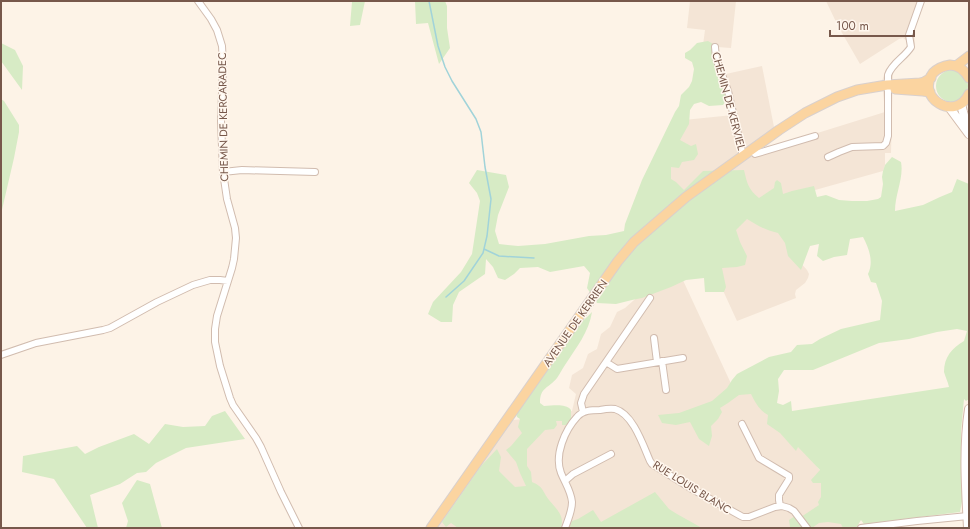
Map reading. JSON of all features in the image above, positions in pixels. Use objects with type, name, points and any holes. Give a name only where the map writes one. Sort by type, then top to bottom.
[{"type":"main road","points":[[956,66],[969,56]]},
{"type":"main road","points":[[969,78],[962,69],[956,66],[944,66],[938,69],[930,78],[929,87],[933,98],[937,103],[943,106],[949,107],[961,104],[969,94]]},
{"type":"main road","name":"AVENUE DE KERRIEN","points":[[431,528],[618,261],[630,245],[642,234],[686,197],[752,149],[798,117],[821,104],[888,87],[920,83],[930,78]]},
{"type":"main road","name":"AVENUE DE KERRIEN","points":[[888,87],[930,92]]},
{"type":"main road","points":[[961,104],[969,133]]},
{"type":"main road","points":[[949,107],[969,133]]},
{"type":"main road","points":[[968,528],[965,473],[969,409]]},
{"type":"street","name":"CHEMIN DE KERCARADEC","points":[[198,1],[214,24],[222,46],[222,172],[236,238],[234,258],[217,316],[214,333],[215,342],[226,390],[233,405],[261,447],[280,492],[299,528]]},
{"type":"street","points":[[828,157],[852,147],[883,146],[886,143],[888,136],[888,75],[891,68],[911,48],[909,35],[920,1]]},
{"type":"street","name":"CHEMIN DE KERVIEL","points":[[715,47],[716,58],[728,90],[744,156]]},
{"type":"street","points":[[752,149],[756,154],[815,136]]},
{"type":"street","points":[[222,172],[242,170],[315,172]]},
{"type":"street","points":[[1,355],[36,343],[110,328],[200,282],[213,280],[228,281]]},
{"type":"street","points":[[565,528],[572,501],[570,492],[560,469],[559,452],[563,441],[577,416],[583,412],[580,403],[582,398],[650,298]]},
{"type":"street","points":[[654,338],[666,390]]},
{"type":"street","points":[[606,362],[617,369],[683,358]]},
{"type":"street","name":"RUE LOUIS BLANC","points":[[583,412],[592,410],[618,410],[634,425],[651,466],[743,517],[753,516],[780,506]]},
{"type":"street","points":[[742,424],[760,458],[789,476],[789,479],[780,495],[780,506],[794,511],[806,526]]},
{"type":"street","points":[[565,481],[573,474],[611,454]]},
{"type":"street","points":[[862,528],[968,516]]},
{"type":"shaded area","points":[[690,1],[736,1],[731,48],[717,47],[726,74],[762,66],[774,127],[781,134],[764,147],[766,149],[885,112],[882,81],[886,69],[894,59],[905,51],[907,41],[903,38],[899,39],[860,64],[838,26],[826,1],[923,1],[914,31],[915,44],[911,52],[893,72],[891,153],[885,153],[885,165],[883,171],[808,192],[780,222],[790,251],[807,270],[809,274],[808,278],[805,283],[796,290],[796,298],[737,321],[703,247],[733,170],[727,161],[682,196],[660,176],[684,120],[733,115],[710,46],[703,45],[705,30],[687,28]]},
{"type":"shaded area","points":[[681,276],[734,390],[754,384],[831,485],[840,501],[859,524],[867,523],[868,528],[436,528],[508,424],[513,420],[538,418],[572,411],[576,394],[569,388],[572,375],[583,368],[588,354],[597,349],[601,334],[610,327],[617,312],[625,308],[642,293]]},
{"type":"green space","points":[[352,1],[365,1],[360,25],[350,26]]},
{"type":"green space","points":[[415,1],[445,1],[447,6],[447,28],[450,48],[439,64],[428,23],[416,24]]},
{"type":"green space","points":[[708,41],[713,44],[712,55],[727,99],[723,105],[709,106],[701,102],[694,104],[690,110],[689,124],[680,140],[691,146],[696,144],[698,154],[694,160],[682,162],[679,168],[671,167],[671,179],[684,190],[703,171],[744,170],[748,186],[759,198],[774,188],[777,180],[781,183],[783,194],[814,186],[817,197],[826,195],[839,200],[867,201],[881,197],[883,171],[885,165],[892,157],[901,162],[902,168],[895,211],[923,205],[952,192],[957,179],[969,184],[969,399],[966,401],[964,399],[961,431],[961,471],[963,496],[960,512],[864,524],[861,520],[856,528],[843,528],[841,524],[828,522],[819,523],[812,528],[787,528],[790,527],[789,520],[795,516],[798,519],[819,505],[818,502],[821,497],[821,483],[813,483],[811,480],[820,470],[798,447],[796,451],[780,433],[767,424],[768,415],[760,408],[751,394],[739,395],[720,408],[722,412],[711,426],[712,436],[709,446],[699,439],[690,422],[676,425],[662,423],[658,415],[679,413],[712,401],[727,388],[737,374],[769,357],[791,352],[797,345],[812,344],[841,329],[880,320],[882,301],[876,283],[871,282],[868,274],[871,260],[863,237],[850,239],[847,255],[834,257],[823,261],[817,256],[819,244],[810,246],[801,270],[788,256],[785,243],[778,233],[762,228],[747,219],[736,230],[747,256],[745,265],[722,268],[726,287],[724,292],[705,292],[704,278],[686,280],[642,298],[616,304],[597,303],[587,288],[590,273],[584,266],[550,272],[538,267],[520,268],[505,280],[498,278],[493,267],[486,259],[485,274],[459,292],[453,305],[452,322],[441,322],[428,314],[433,302],[461,272],[472,254],[480,201],[477,193],[469,183],[477,170],[506,175],[509,187],[498,215],[495,231],[499,244],[518,246],[545,244],[624,231],[625,224],[642,180],[679,106],[681,95],[689,87],[692,81],[694,69],[692,62],[685,58],[685,53],[697,43]],"holes":[[[957,329],[967,331],[964,341],[952,350],[945,362],[944,372],[949,387],[792,411],[791,401],[783,405],[777,403],[779,391],[778,379],[784,370],[813,370],[879,343],[909,339]]]},
{"type":"green space","points":[[1,43],[15,50],[23,66],[22,90],[1,61]]},
{"type":"green space","points":[[949,70],[955,70],[965,77],[968,86],[967,92],[961,99],[955,102],[949,102],[939,95],[936,89],[936,83],[943,73]]},
{"type":"green space","points":[[1,99],[4,101],[19,125],[19,132],[1,214]]},
{"type":"green space","points":[[592,312],[582,340],[557,378],[543,391],[540,398],[540,403],[544,406],[566,406],[571,410],[571,419],[566,425],[562,425],[562,421],[556,421],[557,425],[554,429],[545,430],[527,449],[527,466],[531,472],[532,482],[541,488],[559,512],[562,519],[561,528],[458,528],[451,523],[446,527],[442,522],[481,466],[497,449],[501,457],[499,471],[515,487],[526,486],[516,462],[506,450],[522,433],[518,427],[520,419],[517,417],[516,412],[574,329]]},
{"type":"green space","points":[[225,411],[245,439],[186,448],[156,463],[146,472],[137,473],[120,484],[90,495],[98,528],[87,528],[54,479],[22,472],[23,456],[77,446],[85,454],[134,434],[149,444],[165,424],[183,427],[205,426],[212,416]]},
{"type":"green space","points":[[137,480],[150,484],[162,528],[126,528],[128,521],[122,503]]},
{"type":"green space","points":[[655,492],[669,509],[702,528],[569,528],[572,521],[593,510],[601,522]]},
{"type":"waterway","points":[[429,1],[438,46],[445,67],[476,119],[481,132],[485,167],[491,199],[487,236],[483,253],[464,281],[446,297]]},
{"type":"waterway","points":[[484,249],[499,256],[534,258]]}]
